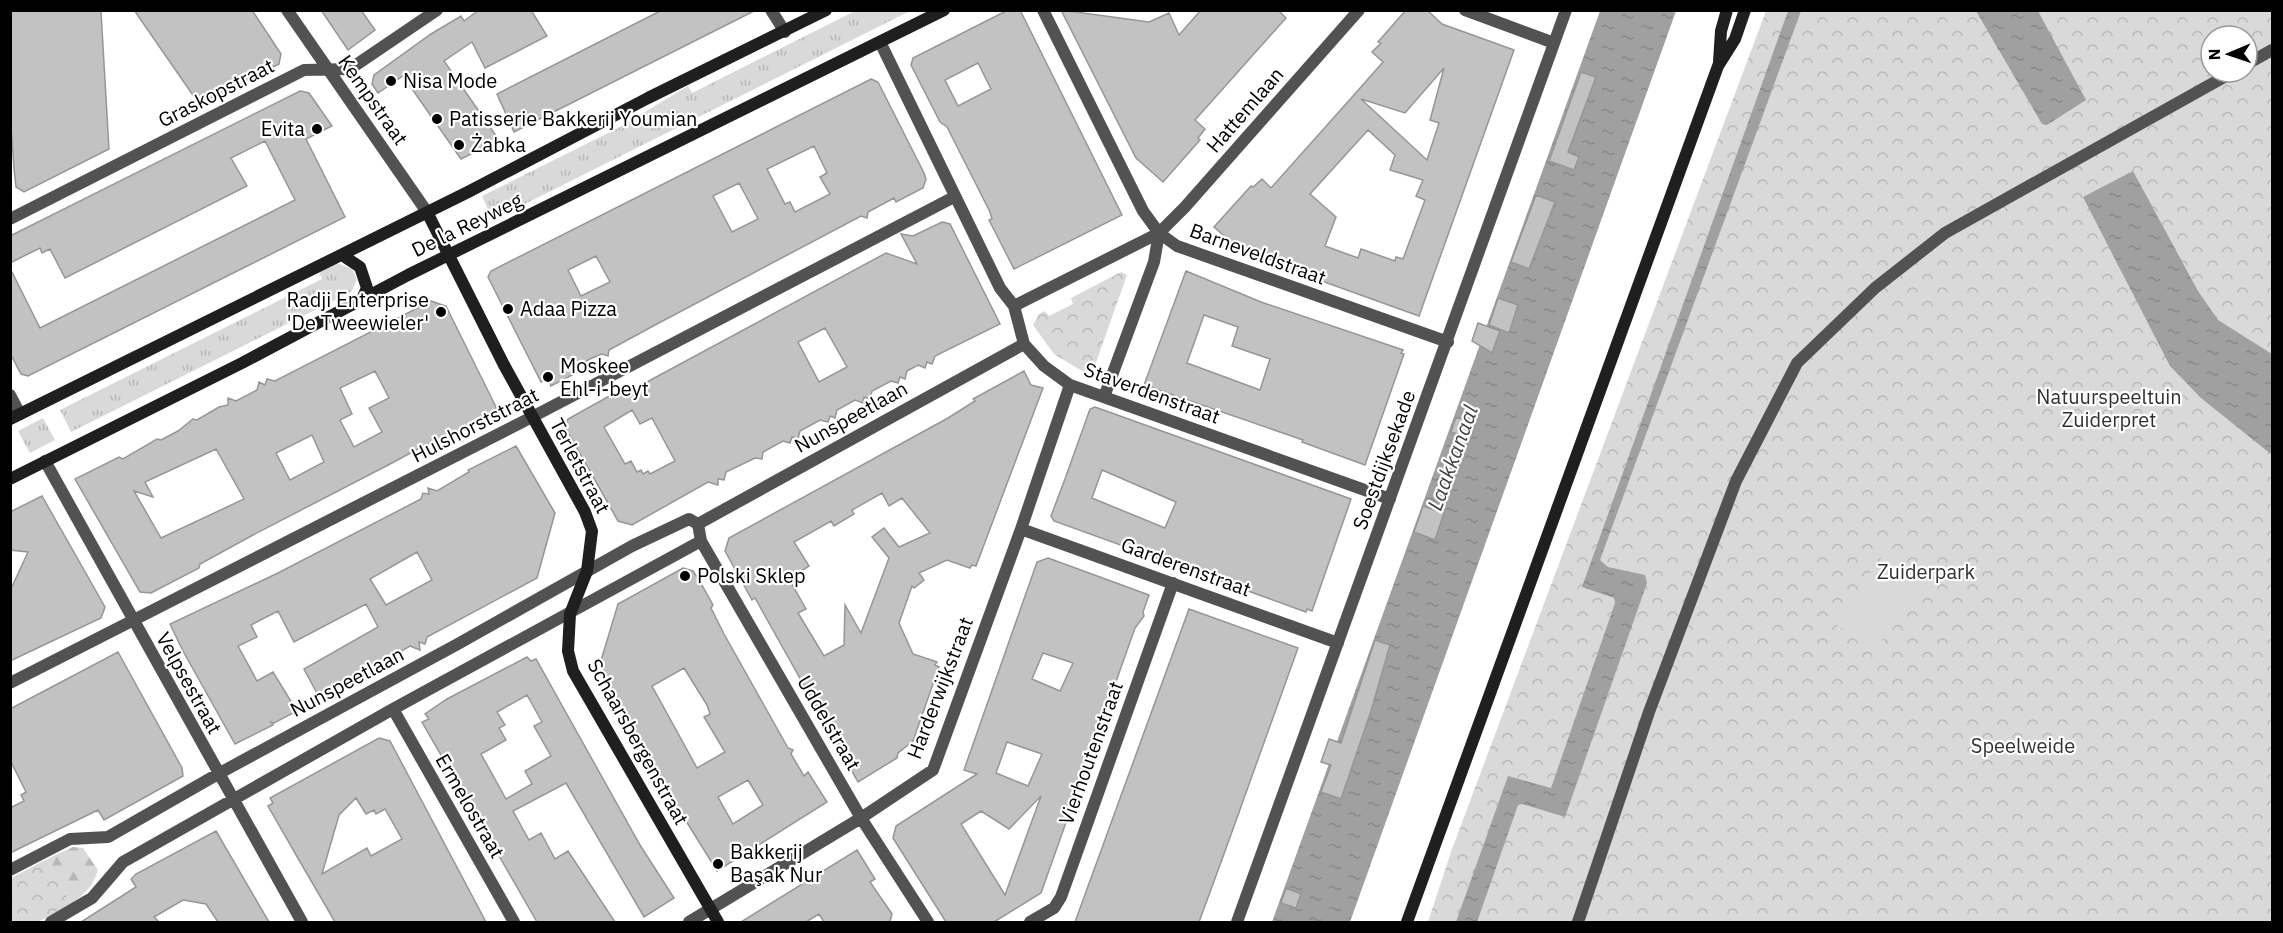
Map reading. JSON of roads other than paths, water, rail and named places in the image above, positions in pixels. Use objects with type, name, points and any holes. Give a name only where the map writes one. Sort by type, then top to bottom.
[{"type":"street","name":"Kempstraat","points":[[286,10],[427,212]]},
{"type":"street","name":"Graskopstraat","points":[[10,219],[304,70],[350,69],[437,10]]},
{"type":"street","points":[[771,10],[785,32]]},
{"type":"street","name":"De la Reyweg","points":[[15,416],[342,255],[648,98],[826,10]]},
{"type":"street","name":"De la Reyweg","points":[[10,479],[242,363],[449,255],[881,44],[944,10]]},
{"type":"street","name":"Barneveldstraat","points":[[1043,10],[1143,211],[1159,233],[1177,246],[1448,342]]},
{"type":"street","name":"Hattemlaan","points":[[1014,306],[1159,233],[1185,207],[1359,10]]},
{"type":"street","points":[[1465,10],[1554,43]]},
{"type":"street","name":"Soestdijksekade","points":[[1237,922],[1566,10]]},
{"type":"street","points":[[1718,66],[1721,31],[1727,10]]},
{"type":"street","points":[[1407,922],[1718,66],[1735,39],[1745,10]]},
{"type":"street","name":"Staverdenstraat","points":[[881,44],[1000,288],[1014,306],[1024,344],[1044,366],[1070,385],[1389,499]]},
{"type":"street","points":[[1578,922],[1649,712],[1736,481],[1797,363],[1875,288],[1945,233],[2212,84]]},
{"type":"street","name":"Hulshorststraat","points":[[10,683],[532,417],[954,197]]},
{"type":"street","name":"Terletstraat","points":[[427,212],[532,417],[585,512],[592,531],[587,571]]},
{"type":"street","points":[[1104,397],[1154,262],[1159,233]]},
{"type":"street","points":[[342,255],[360,267],[367,288],[362,299]]},
{"type":"street","name":"Nunspeetlaan","points":[[10,870],[70,839],[108,837],[587,571],[682,520],[689,519],[698,524],[1024,344]]},
{"type":"street","name":"Harderwijkstraat","points":[[689,922],[861,818],[933,770],[1021,529],[1070,385]]},
{"type":"street","points":[[10,395],[15,416]]},
{"type":"street","name":"Velpsestraat","points":[[45,461],[302,922]]},
{"type":"street","points":[[51,922],[92,898],[123,862],[393,709],[570,614],[644,570],[701,541],[698,524]]},
{"type":"street","name":"Garderenstraat","points":[[1021,529],[1338,643]]},
{"type":"street","name":"Uddelstraat","points":[[701,541],[861,818],[928,922]]},
{"type":"street","name":"Schaarsbergenstraat","points":[[587,571],[570,614],[568,651],[573,671],[718,922]]},
{"type":"street","name":"Vierhoutenstraat","points":[[1030,922],[1054,908],[1061,897],[1173,584]]},
{"type":"street","name":"Ermelostraat","points":[[393,709],[514,922]]},
{"type":"water","name":"Laakkanaal","points":[[1600,11],[1676,11],[1350,922],[1272,922]]},
{"type":"water","points":[[1788,11],[1801,11],[1600,560],[1608,567],[1645,575],[1647,583],[1565,817],[1522,804],[1518,805],[1477,922],[1456,922],[1508,776],[1551,788],[1615,603],[1614,598],[1582,587]]},
{"type":"water","points":[[1976,11],[2038,11],[2086,100],[2047,125],[2042,124]]},
{"type":"water","points":[[2133,171],[2198,291],[2218,320],[2272,354],[2272,455],[2201,398],[2170,366],[2083,197]]},
{"type":"place","name":"Nisa Mode","points":[[391,81]]},
{"type":"place","name":"Patisserie Bakkerij Youmian","points":[[437,119]]},
{"type":"place","name":"Evita","points":[[317,129]]},
{"type":"place","name":"Żabka","points":[[459,145]]},
{"type":"place","name":"Adaa Pizza","points":[[508,309]]},
{"type":"place","name":"Radji Enterprise 'De Tweewieler'","points":[[441,312]]},
{"type":"place","name":"Moskee Ehl-i-beyt","points":[[548,377]]},
{"type":"place","name":"Polski Sklep","points":[[685,576]]},
{"type":"place","name":"Bakkerij Başak Nur","points":[[718,864]]},
{"type":"park label","name":"Natuurspeeltuin Zuiderpret","points":[[2109,408]]},
{"type":"park label","name":"Zuiderpark","points":[[1926,572]]},
{"type":"park label","name":"Speelweide","points":[[2023,746]]}]
